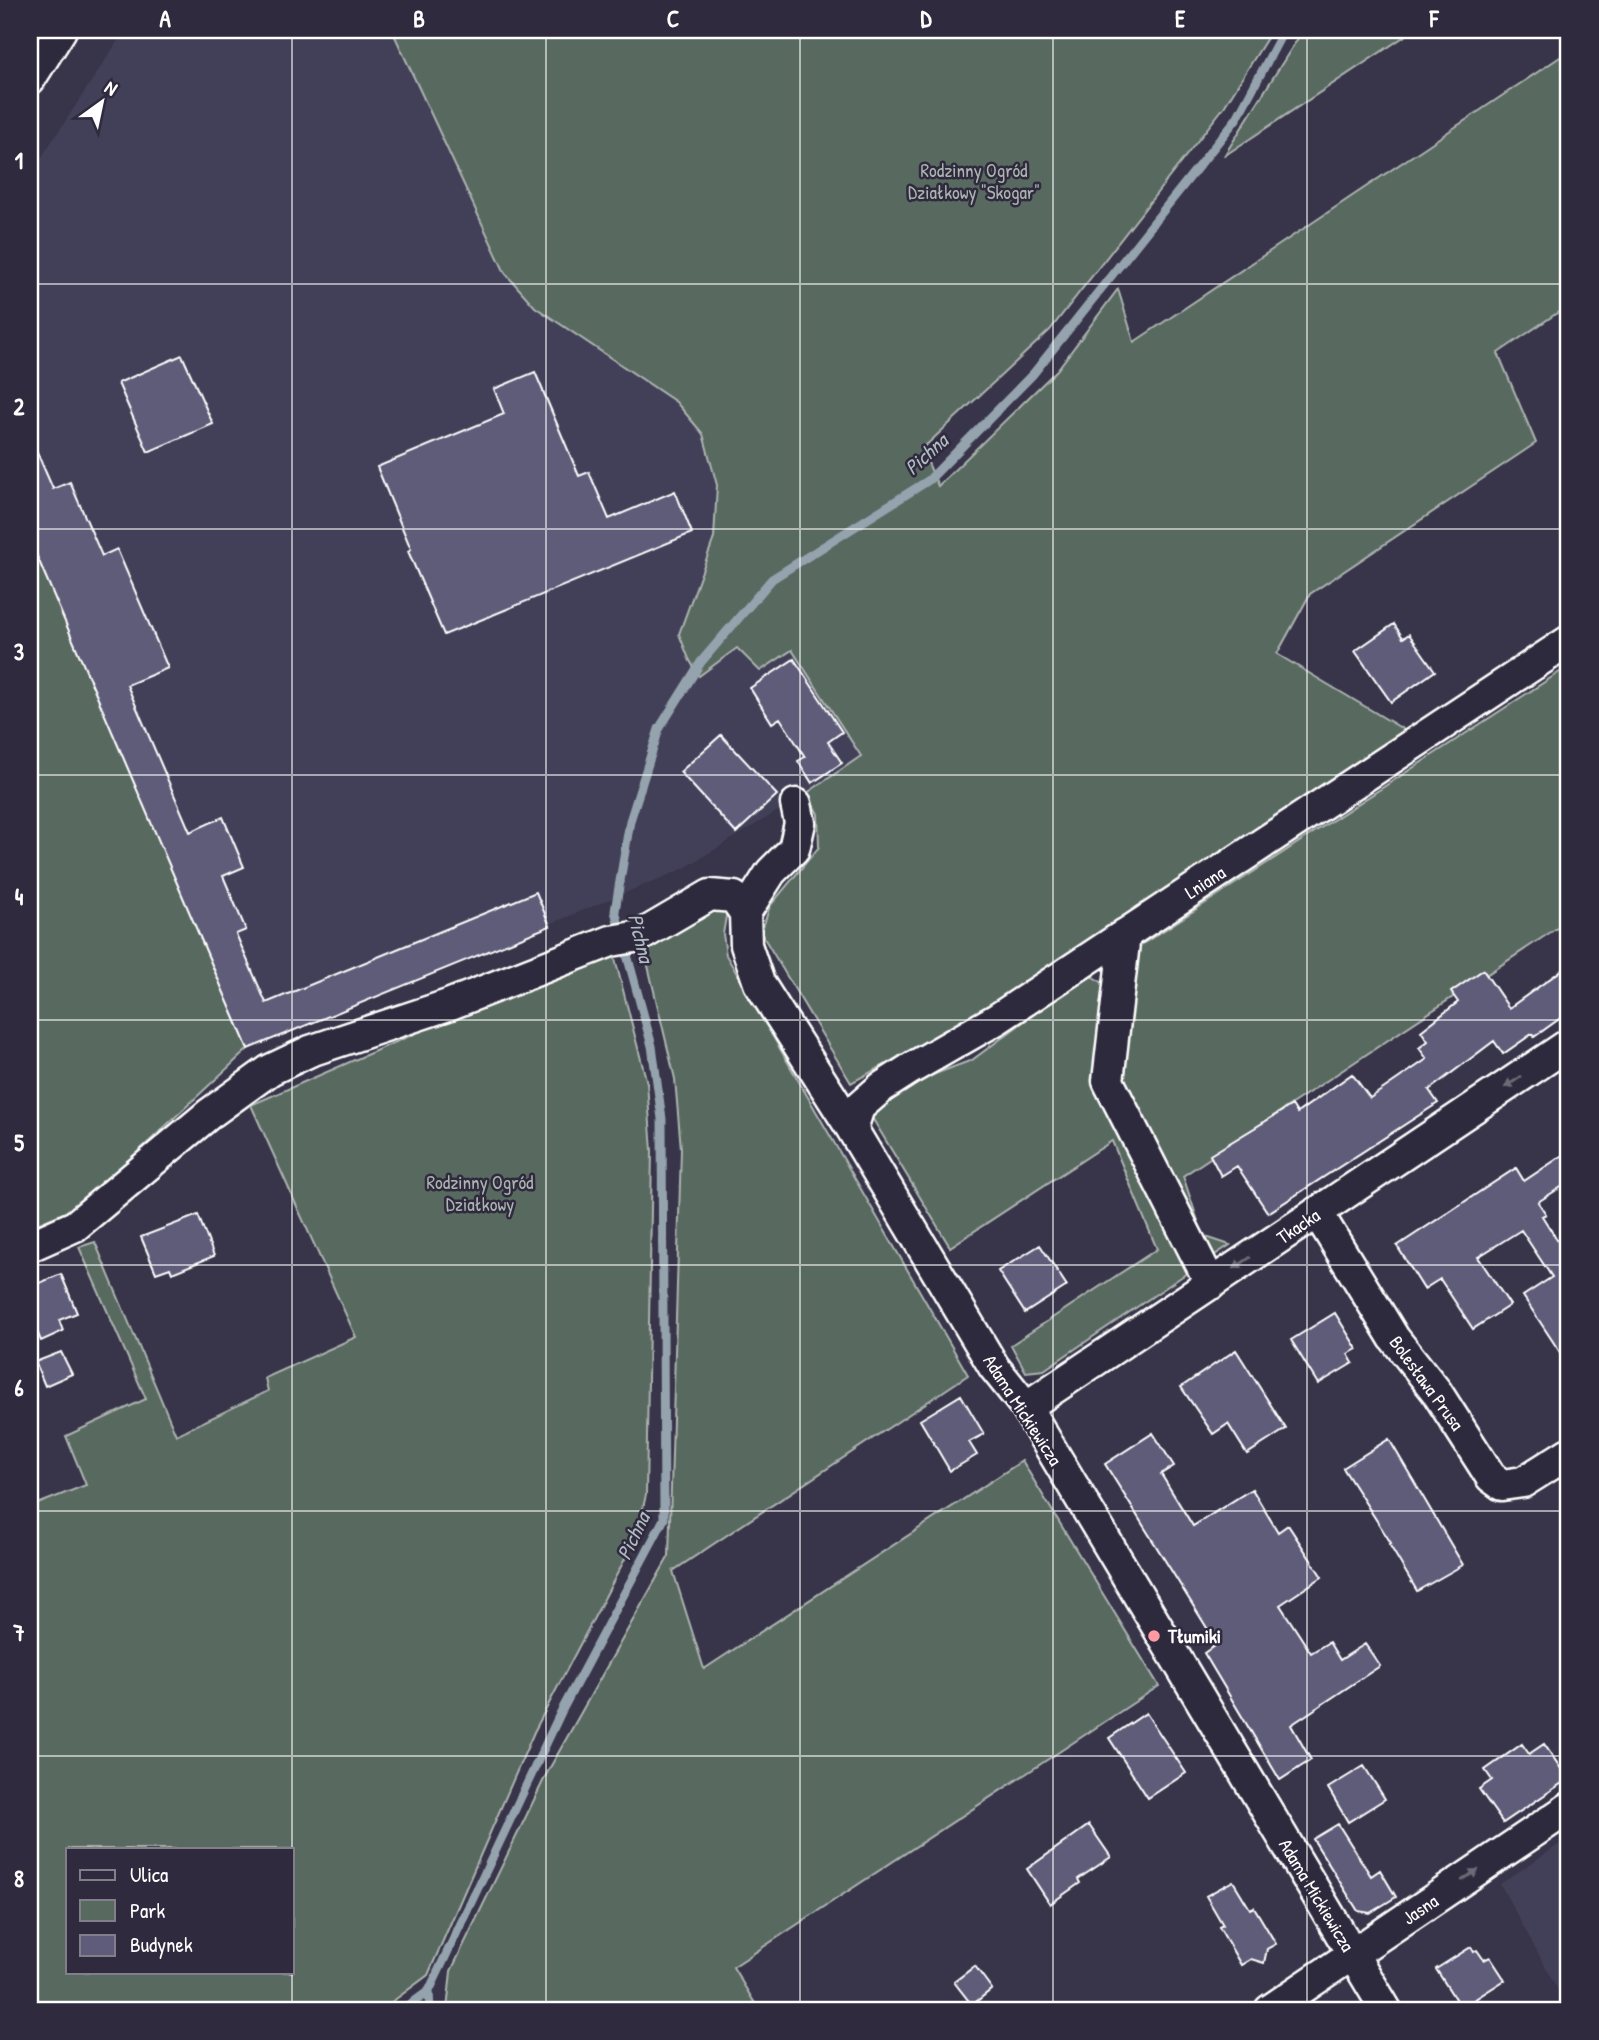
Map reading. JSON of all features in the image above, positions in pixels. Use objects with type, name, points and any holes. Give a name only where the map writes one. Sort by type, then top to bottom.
[{"type":"street","points":[[30,79],[61,30]]},
{"type":"street","name":"Lniana","points":[[852,1129],[859,1107],[882,1087],[998,1019],[1569,641]]},
{"type":"street","points":[[30,1246],[75,1226],[209,1114],[270,1070],[310,1051],[449,1005],[611,941],[640,936],[710,895],[734,897],[745,913],[771,872],[794,849],[800,823],[796,804]]},
{"type":"street","name":"Adama Mickiewicza","points":[[745,913],[746,945],[759,983],[852,1129],[994,1367],[1026,1407],[1387,2010]]},
{"type":"street","points":[[1125,934],[1108,1081],[1210,1284]]},
{"type":"street","name":"Tkacka","points":[[1026,1407],[1569,1044]]},
{"type":"street","name":"Bolesława Prusa","points":[[1317,1212],[1394,1338],[1436,1391],[1491,1477],[1502,1485],[1523,1482],[1569,1453]]},
{"type":"street","name":"Jasna","points":[[1270,2010],[1569,1808]]},
{"type":"shaded area","points":[[125,30],[748,30],[922,450],[1013,658],[807,793],[683,869],[248,1049],[30,539],[30,175]]},
{"type":"shaded area","points":[[1569,1838],[1569,2010],[1500,1884]]},
{"type":"green space","name":"Rodzinny Ogród Działkowy \"Skogar\"","points":[[392,30],[1272,30],[1224,107],[1050,330],[922,449],[938,486],[1057,370],[1118,289],[1134,342],[1569,51],[1569,305],[1498,353],[1536,443],[1310,594],[1277,654],[1406,731],[999,1003],[851,1083],[761,933],[770,906],[819,847],[818,814],[807,793],[861,756],[792,650],[760,671],[737,648],[699,676],[679,634],[714,538],[717,485],[703,434],[676,402],[535,307],[505,273]]},
{"type":"green space","points":[[1303,30],[1414,30],[1224,156]]},
{"type":"green space","points":[[30,539],[248,1049],[80,1206],[30,1227]]},
{"type":"green space","points":[[1569,666],[1569,920],[1183,1176],[1203,1236],[1230,1245],[1207,1260],[1121,1083],[1132,951]]},
{"type":"green space","points":[[728,905],[723,934],[726,955],[968,1375],[673,1571],[704,1669],[1022,1461],[1159,1686],[733,1967],[759,2010],[447,2010],[451,1971],[547,1773],[669,1556],[681,1149],[675,1079],[643,945],[709,908]]},
{"type":"green space","name":"Rodzinny Ogród Działkowy","points":[[613,951],[647,1083],[652,1151],[646,1495],[636,1538],[534,1732],[428,1975],[381,2010],[30,2010],[30,1507],[86,1485],[66,1436],[146,1399],[79,1247],[95,1242],[176,1435],[268,1391],[265,1378],[356,1337],[251,1105]]},
{"type":"green space","points":[[1088,974],[1103,983],[1099,1085],[1193,1269],[1044,1370],[1026,1372],[1011,1345],[1157,1249],[1112,1141],[950,1247],[868,1111],[914,1082],[972,1060]]},
{"type":"building","points":[[182,355],[213,424],[148,452],[118,383]]},
{"type":"building","points":[[535,372],[579,476],[589,472],[609,519],[675,491],[692,533],[444,635],[408,551],[411,549],[377,467],[504,414],[494,389]]},
{"type":"building","points":[[30,436],[53,489],[70,482],[102,556],[117,549],[168,668],[127,685],[190,832],[223,817],[244,867],[223,876],[246,930],[236,934],[266,1003],[536,892],[550,926],[248,1049],[30,540]]},
{"type":"building","points":[[1394,624],[1403,638],[1409,634],[1435,671],[1391,702],[1355,651]]},
{"type":"building","points":[[794,659],[842,732],[828,742],[842,763],[812,783],[798,761],[805,757],[780,718],[772,723],[750,688]]},
{"type":"building","points":[[721,735],[777,795],[736,833],[680,772]]},
{"type":"building","points":[[1569,965],[1569,1012],[1534,1037],[1532,1034],[1503,1054],[1494,1041],[1429,1090],[1438,1103],[1268,1213],[1237,1166],[1221,1176],[1210,1155],[1292,1105],[1297,1113],[1352,1074],[1370,1098],[1427,1059],[1419,1048],[1428,1041],[1421,1031],[1458,1002],[1451,992],[1483,970],[1509,1008]]},
{"type":"building","points":[[1569,1151],[1569,1182],[1538,1202],[1546,1214],[1542,1216],[1569,1259],[1569,1366],[1523,1296],[1552,1277],[1521,1230],[1478,1257],[1510,1305],[1473,1329],[1440,1279],[1424,1289],[1397,1246],[1516,1168],[1524,1181]]},
{"type":"building","points":[[198,1215],[214,1256],[172,1273],[170,1268],[156,1273],[141,1237]]},
{"type":"building","points":[[1040,1245],[1067,1286],[1025,1313],[998,1271]]},
{"type":"building","points":[[61,1274],[77,1313],[59,1320],[63,1331],[41,1341],[30,1315],[30,1287]]},
{"type":"building","points":[[1335,1313],[1357,1349],[1348,1354],[1353,1363],[1318,1384],[1291,1340]]},
{"type":"building","points":[[1236,1350],[1286,1429],[1247,1454],[1228,1424],[1213,1434],[1181,1387]]},
{"type":"building","points":[[61,1352],[72,1374],[45,1386],[35,1362]]},
{"type":"building","points":[[961,1395],[984,1434],[969,1442],[977,1455],[950,1471],[920,1420]]},
{"type":"building","points":[[1153,1433],[1174,1466],[1161,1474],[1193,1526],[1252,1489],[1278,1532],[1288,1525],[1322,1577],[1280,1605],[1311,1653],[1329,1642],[1340,1660],[1365,1644],[1380,1666],[1291,1725],[1311,1760],[1280,1780],[1204,1653],[1217,1644],[1105,1464]]},
{"type":"building","points":[[1389,1439],[1463,1565],[1417,1591],[1389,1544],[1391,1543],[1343,1468]]},
{"type":"building","points":[[1146,1713],[1186,1773],[1148,1798],[1109,1738]]},
{"type":"building","points":[[1522,1744],[1529,1754],[1544,1744],[1568,1779],[1503,1823],[1479,1789],[1492,1780],[1485,1770]]},
{"type":"building","points":[[1364,1766],[1385,1799],[1348,1822],[1328,1788]]},
{"type":"building","points":[[1338,1824],[1371,1876],[1380,1870],[1396,1897],[1370,1913],[1358,1911],[1313,1839]]},
{"type":"building","points":[[1089,1825],[1111,1857],[1078,1879],[1080,1883],[1050,1904],[1027,1869]]},
{"type":"building","points":[[1233,1881],[1250,1909],[1254,1907],[1276,1944],[1267,1949],[1264,1963],[1251,1959],[1241,1965],[1219,1927],[1223,1925],[1206,1896]]},
{"type":"building","points":[[1471,1947],[1474,1952],[1477,1950],[1484,1960],[1490,1957],[1505,1980],[1461,2008],[1436,1969]]},
{"type":"building","points":[[975,1966],[992,1989],[972,2005],[954,1982]]},
{"type":"waterway","name":"Pichna","points":[[430,2010],[429,1991],[561,1712],[664,1519],[662,1119],[652,1046],[615,911],[630,821],[659,729],[701,662],[772,579],[929,480],[1033,374],[1237,118],[1284,30]]},
{"type":"waterway","points":[[403,2010],[429,1991]]},
{"type":"place","name":"Tłumiki","points":[[1154,1636]]}]
